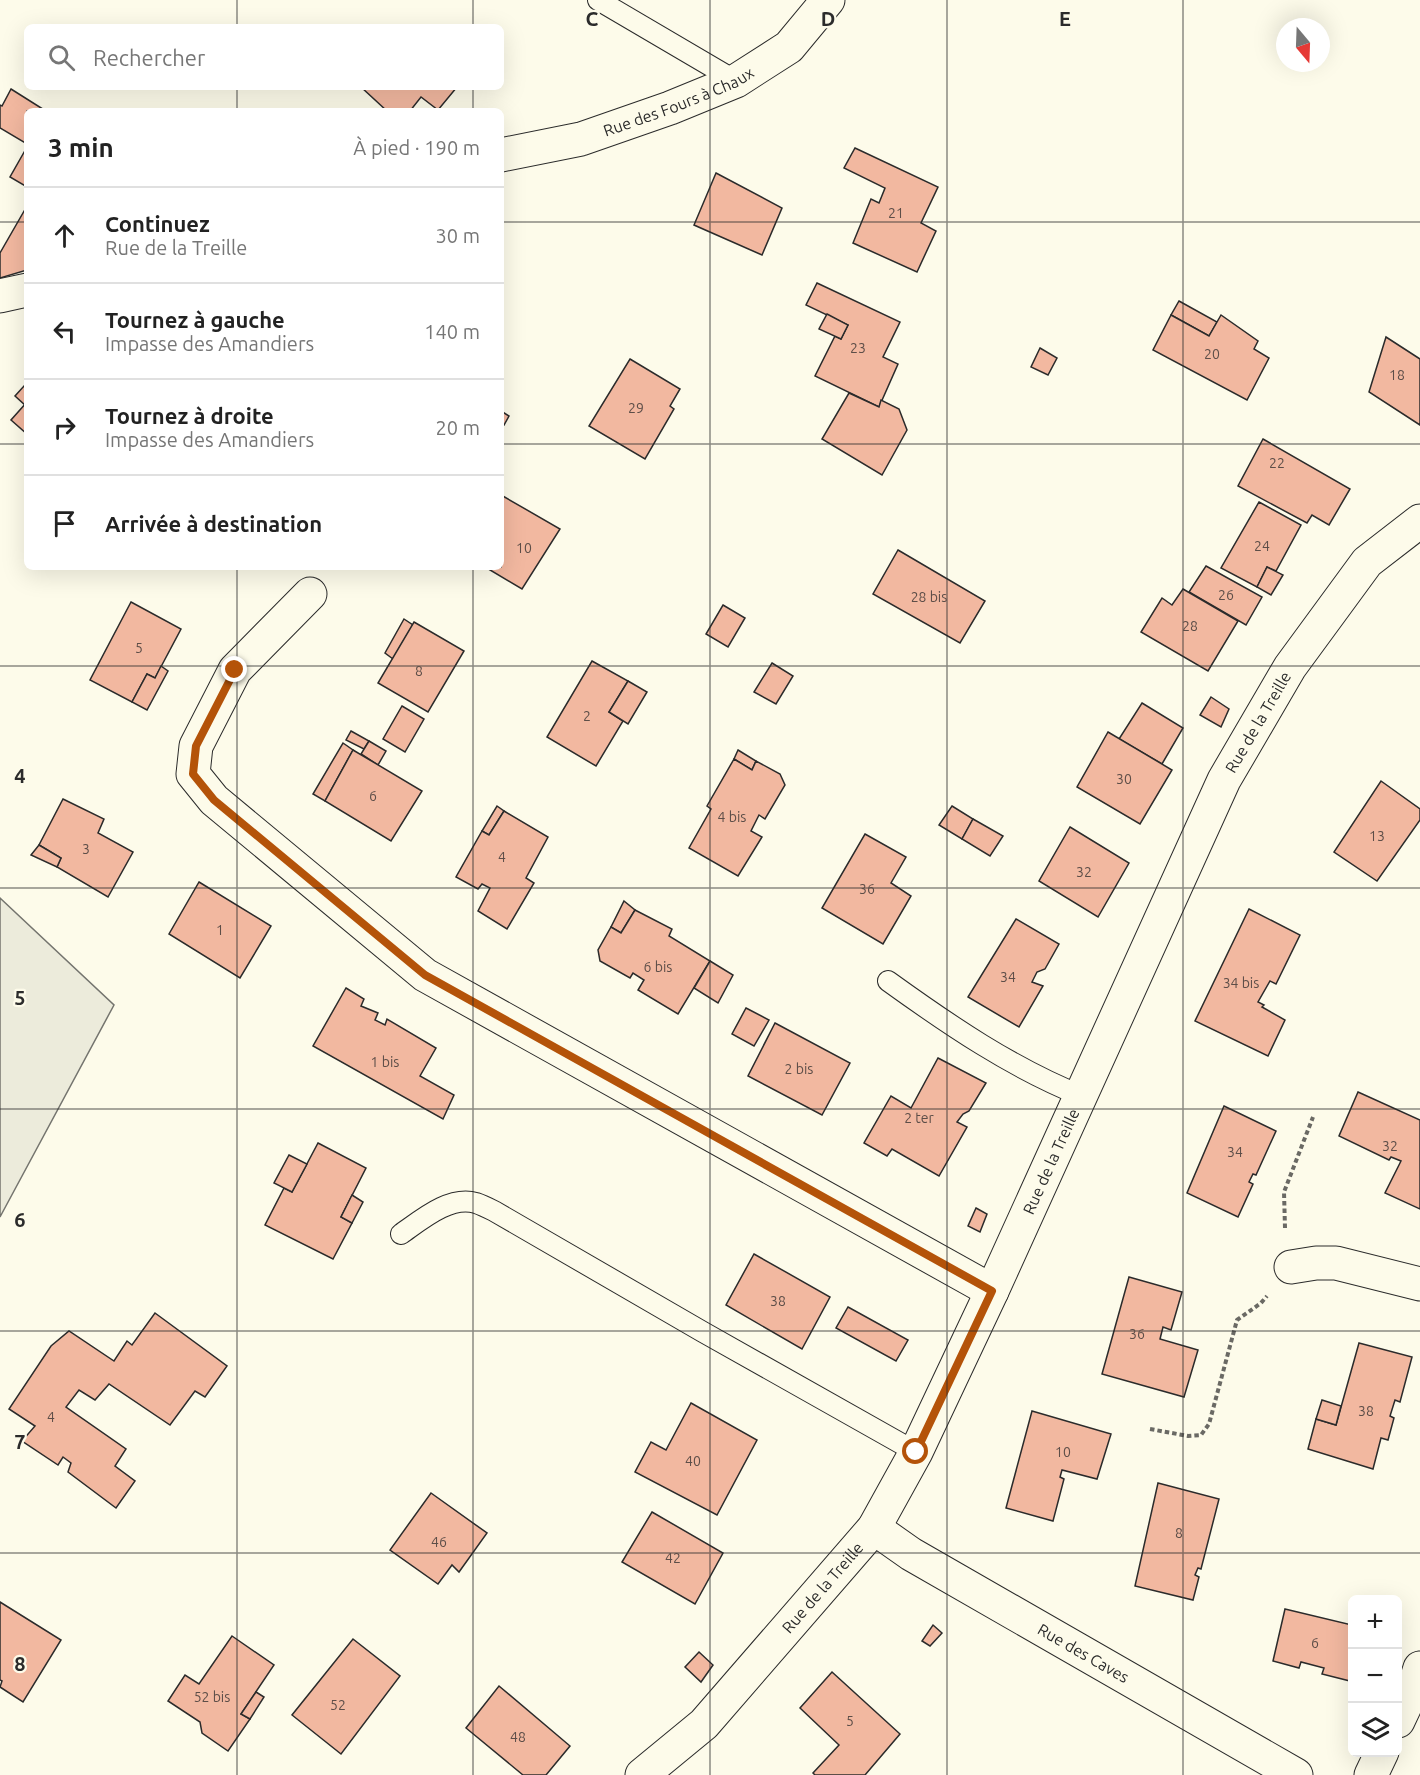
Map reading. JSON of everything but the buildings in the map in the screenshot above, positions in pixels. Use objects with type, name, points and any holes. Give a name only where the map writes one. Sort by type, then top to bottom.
[{"type":"street","name":"Rue des Fours à Chaux","points":[[504,154],[581,139],[670,108],[736,81],[789,47],[828,0]]},
{"type":"street","points":[[0,296],[24,291]]},
{"type":"street","name":"Rue de la Treille","points":[[642,1775],[704,1724],[874,1528],[916,1452],[992,1291],[1224,780],[1290,667],[1367,562],[1420,521]]},
{"type":"street","points":[[310,594],[235,670],[196,746],[193,774],[214,800],[425,975],[992,1291]]},
{"type":"street","points":[[1291,1267],[1335,1263],[1420,1284]]},
{"type":"street","name":"Rue des Caves","points":[[874,1528],[911,1554],[1296,1775]]},
{"type":"street","points":[[1402,1712],[1420,1668]]},
{"type":"street","points":[[1371,1775],[1380,1757]]},
{"type":"lane","points":[[598,0],[736,81]]},
{"type":"lane","points":[[888,981],[944,1021],[1011,1062],[1046,1082],[1082,1096]]},
{"type":"lane","points":[[401,1234],[426,1216],[447,1206],[461,1202],[475,1202],[916,1452]]},
{"type":"path","points":[[1150,1429],[1188,1436],[1201,1435],[1209,1424],[1237,1320],[1261,1303],[1291,1267],[1284,1222],[1284,1192],[1313,1117]]},
{"type":"shaded area","points":[[0,898],[114,1005],[0,1217]]},
{"type":"route","points":[[235,670],[196,746],[193,774],[214,800],[425,975],[992,1291],[916,1452]]}]
